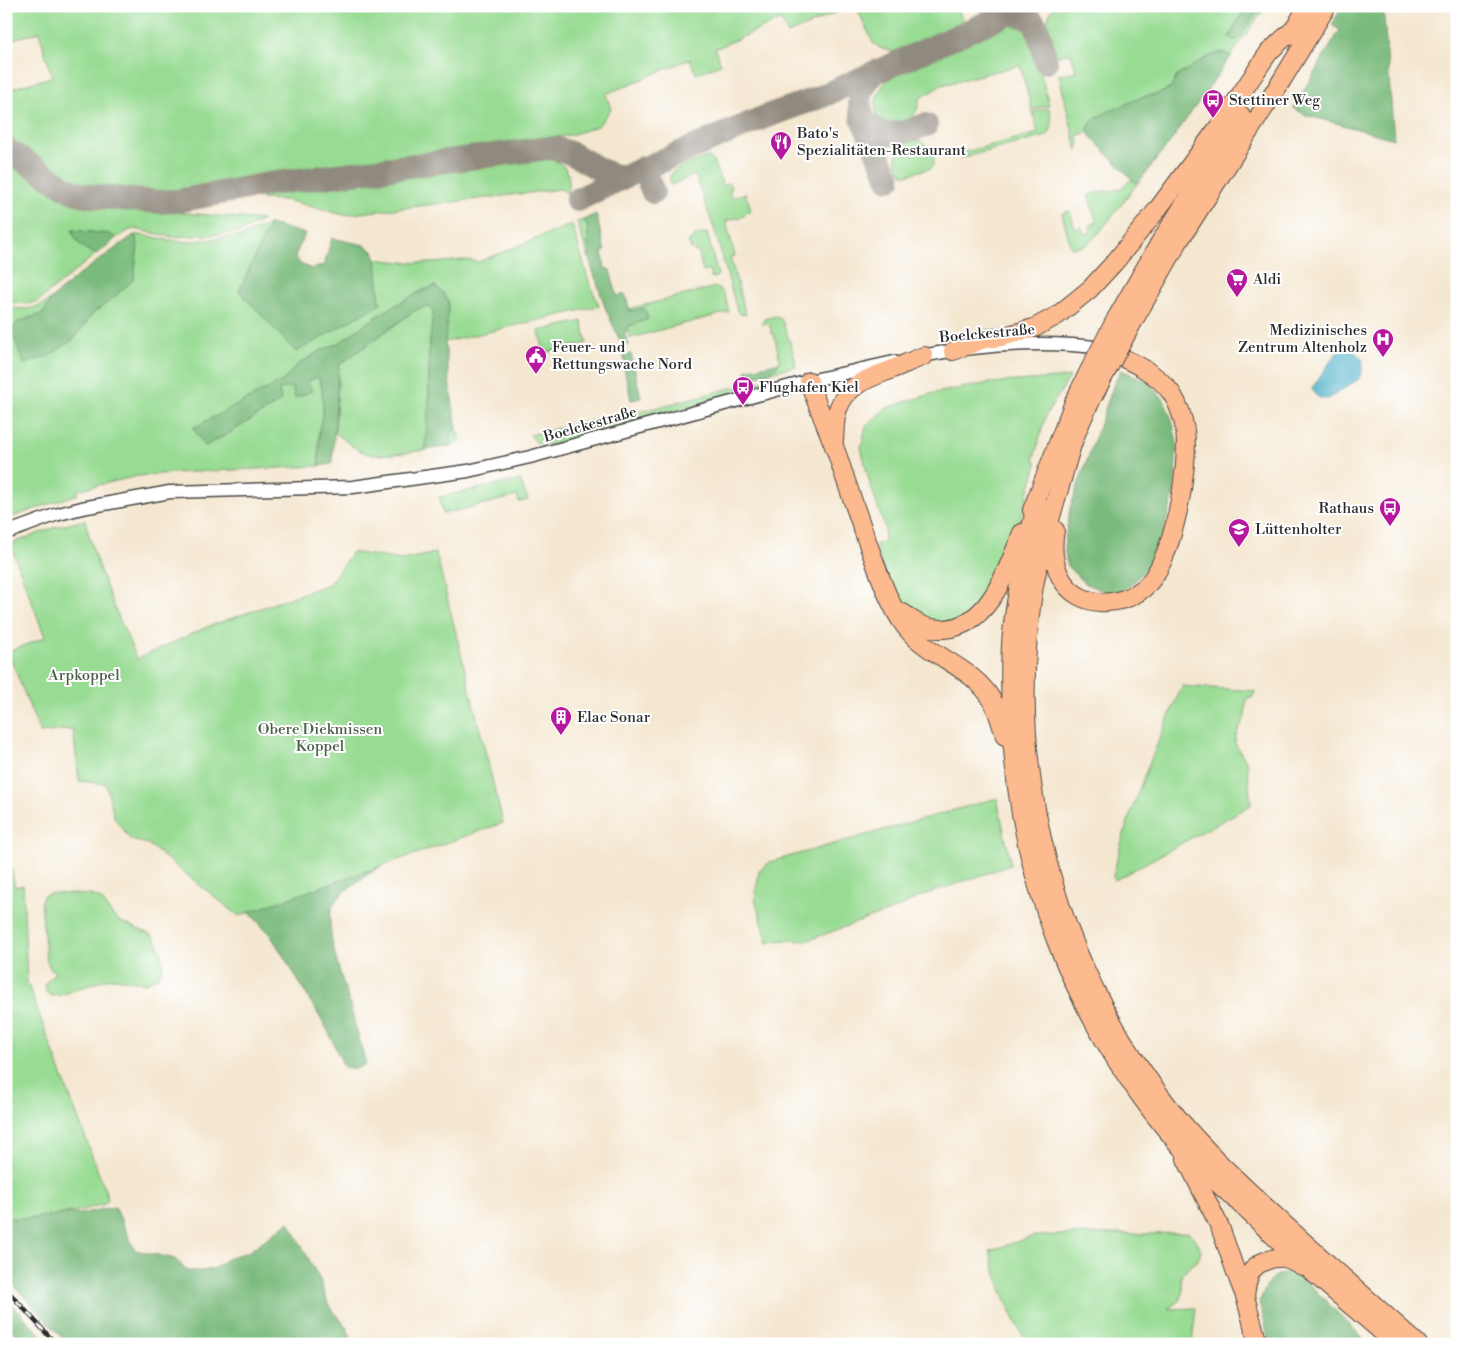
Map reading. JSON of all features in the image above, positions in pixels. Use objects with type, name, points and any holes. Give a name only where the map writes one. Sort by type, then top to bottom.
[{"type":"highway","points":[[1258,1344],[1245,1296],[1220,1227],[1179,1146],[1142,1083],[1135,1057],[1107,1013],[1083,964],[1068,927],[1049,870],[1031,785],[1027,743],[1026,679],[1028,637],[1035,581],[1045,535],[1073,443],[1095,392],[1097,372],[1116,317],[1162,239],[1308,6]]},
{"type":"highway","points":[[889,597],[911,620],[931,628],[948,629],[956,627],[974,619],[986,605],[999,584],[1037,501],[1071,409],[1134,320],[1179,241],[1327,6]]},
{"type":"highway","points":[[952,351],[984,339],[1019,333],[1034,328],[1058,315],[1076,302],[1107,271],[1140,231],[1220,125],[1269,52],[1296,27]]},
{"type":"highway","points":[[1056,499],[1053,551],[1061,578],[1070,589],[1090,600],[1100,603],[1112,603],[1137,593],[1152,580],[1164,557],[1176,519],[1185,466],[1185,430],[1180,407],[1164,384],[1156,376],[1103,348]]},
{"type":"highway","points":[[833,443],[838,410],[841,402],[852,388],[866,379],[924,356]]},
{"type":"highway","points":[[809,381],[833,443],[876,567],[889,597],[903,623],[916,638],[934,653],[976,680],[992,699],[1013,762]]},
{"type":"highway","points":[[1037,501],[1019,584],[1012,632],[1009,680],[1013,762],[1018,804],[1030,860],[1053,934],[1073,982],[1095,1026],[1124,1074],[1142,1083],[1169,1106],[1198,1141],[1233,1177],[1418,1344]]},
{"type":"highway","points":[[1179,1146],[1308,1268],[1396,1344]]},
{"type":"highway","points":[[1245,1296],[1247,1281],[1251,1272],[1255,1267],[1268,1260],[1284,1258],[1308,1268]]},
{"type":"street","name":"Boelckestraße","points":[[6,533],[55,515],[82,508],[170,492],[353,487],[468,471],[530,457],[809,381],[952,351],[1023,344],[1103,348]]},
{"type":"green space","points":[[6,6],[851,6],[788,34],[781,20],[715,49],[721,64],[696,74],[690,59],[606,94],[611,109],[598,126],[571,135],[242,178],[175,193],[150,193],[95,188],[73,182],[6,138],[6,90],[52,77],[39,32],[6,41]]},
{"type":"green space","points":[[856,6],[957,6],[963,22],[896,52],[880,48],[873,43]]},
{"type":"green space","points":[[974,6],[999,6],[983,13]]},
{"type":"green space","points":[[1055,6],[1266,6],[1231,56],[1223,52],[1177,76],[1171,88],[1158,94],[1142,97],[1088,128],[1089,132],[1078,135],[1077,151],[1059,75],[1076,71],[1071,53],[1055,57],[1049,37],[1048,17]]},
{"type":"green space","points":[[1246,6],[1261,6],[1238,40],[1233,40],[1229,37]]},
{"type":"green space","points":[[1342,6],[1383,6],[1394,139],[1306,115],[1293,108],[1340,30],[1332,25]]},
{"type":"green space","points":[[1009,25],[1023,28],[1031,36],[1049,105],[1032,110],[1020,65],[942,85],[919,99],[915,114],[904,122],[890,123],[883,121],[877,116],[876,104],[879,92],[895,74]]},
{"type":"green space","points":[[1223,52],[1231,56],[1171,141],[1137,184],[1090,136],[1088,128],[1094,118],[1142,97],[1158,94],[1171,88],[1177,76],[1209,56]]},
{"type":"green space","points":[[1049,108],[1052,126],[1047,136],[961,158],[964,152],[1038,133],[1033,112]]},
{"type":"green space","points":[[918,140],[931,151],[934,159],[933,164],[931,168],[906,175],[900,172],[896,154],[905,143]]},
{"type":"green space","points":[[6,157],[49,187],[84,202],[98,205],[263,220],[240,232],[172,237],[135,229],[116,238],[109,234],[72,230],[81,245],[96,254],[37,302],[27,304],[6,302]]},
{"type":"green space","points":[[707,157],[712,159],[723,186],[729,183],[732,189],[729,191],[732,198],[745,193],[751,209],[744,216],[726,221],[735,256],[730,257],[746,315],[740,314],[737,310],[715,231],[695,175],[671,185],[670,175],[672,173],[683,166]]},
{"type":"green space","points":[[549,159],[561,164],[567,171],[569,181],[567,193],[561,189],[344,215],[286,200],[262,199],[262,195]]},
{"type":"green space","points":[[1131,179],[1137,184],[1099,233],[1085,246],[1071,248],[1062,213],[1070,211],[1075,229],[1082,227],[1084,234],[1091,232],[1089,225],[1097,223],[1088,195],[1113,191],[1121,188]]},
{"type":"green space","points":[[596,214],[605,251],[602,252],[605,268],[610,270],[617,296],[625,294],[630,311],[645,308],[648,319],[627,327],[628,331],[624,333],[629,345],[620,341],[605,307],[589,259],[587,228],[583,220]]},
{"type":"green space","points":[[583,220],[587,228],[589,259],[577,222]]},
{"type":"green space","points":[[270,224],[239,291],[380,304],[376,259],[417,263],[462,260],[478,262],[572,224],[589,282],[599,306],[445,342],[447,324],[435,286],[417,293],[377,316],[339,343],[320,351],[296,366],[284,380],[194,428],[205,446],[281,401],[279,389],[291,386],[295,397],[311,391],[307,381],[318,376],[322,387],[323,410],[319,432],[319,466],[138,476],[77,490],[78,494],[6,519],[6,307],[30,308],[46,303],[51,299],[43,314],[27,318],[74,339],[93,313],[134,279],[136,238],[134,235],[182,242],[242,236]]},
{"type":"green space","points":[[270,224],[305,234],[295,256],[300,264],[312,269],[324,265],[332,238],[364,245],[373,251],[376,259],[380,304],[296,352],[239,291]]},
{"type":"green space","points":[[72,230],[109,234],[116,238],[96,254],[81,245]]},
{"type":"green space","points":[[707,233],[718,275],[715,278],[711,277],[710,270],[703,272],[698,251],[695,252],[691,249],[688,241],[695,236]]},
{"type":"green space","points":[[134,235],[138,245],[134,279],[93,313],[74,339],[49,356],[24,364],[11,331],[18,322],[43,314],[51,299],[81,273]]},
{"type":"green space","points":[[435,286],[443,293],[449,303],[445,342],[457,428],[451,434],[450,446],[425,450],[429,399],[429,351],[433,312],[428,306],[417,309],[339,365],[332,464],[319,466],[319,432],[323,410],[322,387],[318,377],[308,381],[312,391],[295,398],[292,387],[279,389],[281,401],[205,446],[193,428],[284,380],[296,366],[320,351],[339,343],[377,316],[417,293]]},
{"type":"green space","points":[[715,287],[723,294],[729,312],[630,338],[627,327],[648,319],[629,309]]},
{"type":"green space","points":[[428,306],[433,312],[429,351],[429,399],[425,450],[386,455],[365,453],[335,433],[339,365],[417,309]]},
{"type":"green space","points":[[776,316],[782,320],[794,354],[796,366],[771,372],[780,361],[774,334],[772,334],[769,323],[762,324],[764,319]]},
{"type":"green space","points":[[582,321],[587,343],[544,353],[539,331]]},
{"type":"green space","points":[[631,354],[641,398],[631,400],[625,373],[624,355]]},
{"type":"green space","points":[[780,362],[771,372],[748,378],[746,370]]},
{"type":"green space","points":[[1121,370],[1147,381],[1164,400],[1172,420],[1177,443],[1174,494],[1156,558],[1127,589],[1109,594],[1083,582],[1067,566],[1064,546],[1070,508],[1114,384]]},
{"type":"green space","points":[[793,374],[779,383],[750,390],[749,384]]},
{"type":"green space","points":[[1070,377],[1046,415],[1034,458],[1037,464],[1020,520],[1004,561],[988,594],[960,621],[929,623],[904,608],[893,593],[875,545],[884,541],[885,528],[869,481],[861,447],[866,426],[886,408],[934,393],[990,383]]},
{"type":"green space","points":[[743,385],[745,392],[551,445],[537,443],[530,435],[620,414],[635,413]]},
{"type":"green space","points":[[457,428],[460,442],[450,446],[451,434]]},
{"type":"green space","points":[[520,480],[528,500],[519,502],[517,496],[443,514],[439,497]]},
{"type":"green space","name":"Obere Diekmissen Koppel","points":[[85,520],[101,573],[137,659],[207,627],[329,584],[352,552],[402,560],[436,553],[503,823],[239,916],[148,844],[131,840],[114,817],[106,784],[79,781],[73,729],[40,733],[8,652],[45,637],[10,544],[56,527]]},
{"type":"green space","points":[[1182,686],[1256,691],[1252,698],[1247,698],[1245,717],[1236,735],[1235,743],[1247,763],[1251,805],[1115,880],[1113,876],[1134,803]]},
{"type":"green space","points":[[997,798],[1011,865],[918,897],[903,906],[806,941],[782,940],[768,943],[755,899],[759,871],[770,862]]},
{"type":"green space","points":[[6,843],[15,887],[23,885],[27,982],[108,1198],[105,1204],[68,1213],[32,1218],[6,1218]]},
{"type":"green space","points":[[381,866],[340,896],[332,908],[330,918],[335,956],[366,1064],[356,1069],[344,1067],[328,1031],[292,970],[271,936],[249,912]]},
{"type":"green space","points":[[52,893],[91,895],[101,899],[112,915],[121,922],[152,935],[162,954],[163,967],[158,977],[145,983],[117,978],[106,979],[61,995],[52,996],[46,992],[45,984],[55,972],[50,968],[46,959],[41,902],[43,896]]},
{"type":"green space","points":[[115,1207],[135,1250],[175,1259],[188,1271],[213,1269],[230,1257],[248,1252],[289,1222],[320,1280],[328,1304],[347,1328],[353,1344],[68,1344],[6,1277],[6,1218],[27,1219],[70,1213],[78,1214]]},
{"type":"green space","points":[[1188,1232],[1197,1241],[1201,1251],[1198,1260],[1182,1273],[1183,1291],[1181,1299],[1168,1309],[1196,1308],[1192,1344],[1027,1344],[1010,1310],[990,1251],[1033,1236]]},
{"type":"green space","points":[[1289,1272],[1300,1275],[1369,1344],[1270,1344],[1259,1302],[1273,1279]]},
{"type":"green space","points":[[6,1297],[49,1344],[26,1344],[6,1321]]},
{"type":"green space","points":[[6,1321],[26,1344],[6,1344]]},
{"type":"water","points":[[1342,349],[1354,352],[1363,361],[1359,379],[1328,399],[1320,398],[1315,395],[1312,388],[1337,352]]},
{"type":"taxiway","points":[[577,200],[626,176],[767,116],[820,97],[1025,6]]},
{"type":"taxiway","points":[[1006,14],[1017,14],[1032,21],[1039,34],[1046,62]]},
{"type":"taxiway","points":[[875,72],[868,80],[860,99],[860,109],[869,125],[877,131],[888,134],[926,125]]},
{"type":"taxiway","points":[[862,118],[889,179]]},
{"type":"taxiway","points":[[6,149],[71,191],[99,197],[159,202],[177,201],[268,184],[549,148],[560,149],[570,153],[607,173],[616,176],[626,176]]},
{"type":"taxiway","points":[[643,168],[653,192]]},
{"type":"railway","points":[[6,1289],[56,1344]]},
{"type":"place","name":"Stettiner Weg","points":[[1213,119]]},
{"type":"place","name":"Bato's Spezialitäten-Restaurant","points":[[781,161]]},
{"type":"place","name":"Aldi","points":[[1237,298]]},
{"type":"place","name":"Medizinisches Zentrum Altenholz","points":[[1383,358]]},
{"type":"place","name":"Feuer- und Rettungswache Nord","points":[[536,375]]},
{"type":"place","name":"Flughafen Kiel","points":[[743,406]]},
{"type":"place","name":"Rathaus","points":[[1390,527]]},
{"type":"place","name":"Lüttenholter","points":[[1239,548]]},
{"type":"place","name":"Elac Sonar","points":[[561,736]]},
{"type":"park label","name":"Arpkoppel","points":[[84,675]]}]
